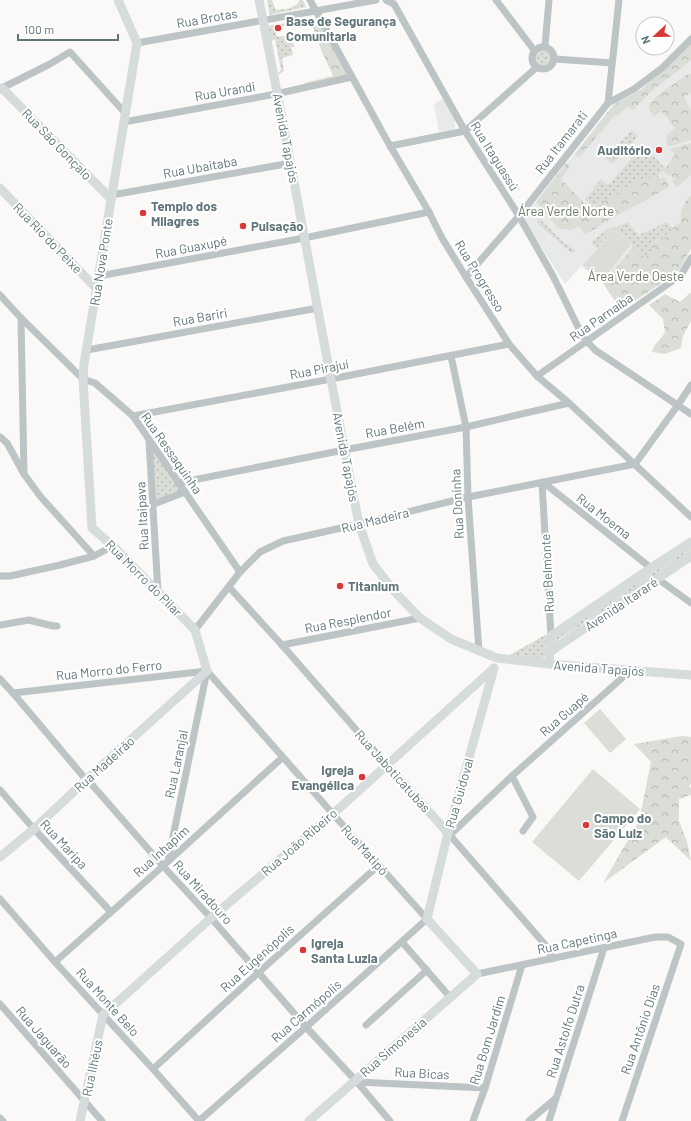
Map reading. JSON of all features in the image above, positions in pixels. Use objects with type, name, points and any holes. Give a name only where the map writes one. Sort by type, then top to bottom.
[{"type":"street","points":[[118,0],[137,43]]},
{"type":"street","name":"Avenida Tapajós","points":[[259,0],[278,94],[358,524],[373,564],[394,591],[420,618],[451,639],[497,658],[549,664],[691,675]]},
{"type":"street","name":"Rua Progresso","points":[[310,0],[390,146],[429,212],[442,238],[509,344],[537,376],[569,402],[691,517]]},
{"type":"street","name":"Rua Brotas","points":[[137,43],[316,11],[357,2],[376,0]]},
{"type":"street","name":"Rua Itaguassú","points":[[386,0],[394,4],[465,131],[519,216],[553,276],[583,337],[595,350],[691,414]]},
{"type":"street","points":[[496,0],[534,50]]},
{"type":"street","points":[[545,46],[549,0]]},
{"type":"street","points":[[608,102],[619,0]]},
{"type":"street","name":"Rua Itamarati","points":[[466,278],[519,216],[608,102],[634,89],[662,68],[691,39]]},
{"type":"street","name":"Rua Nova Ponte","points":[[92,528],[83,379],[137,43]]},
{"type":"street","points":[[545,46],[551,50],[555,59],[551,66],[543,69],[537,67],[532,61],[532,54],[534,50],[545,46]]},
{"type":"street","points":[[1,89],[70,52],[125,118]]},
{"type":"street","points":[[555,59],[612,63]]},
{"type":"street","points":[[390,146],[465,131],[537,67]]},
{"type":"street","name":"Rua Urandi","points":[[125,118],[278,94],[352,77]]},
{"type":"street","name":"Rua São Gonçalo","points":[[1,89],[112,197]]},
{"type":"street","name":"Rua Ubaitaba","points":[[112,197],[291,163]]},
{"type":"street","name":"Rua Rio do Peixe","points":[[0,188],[97,289]]},
{"type":"street","name":"Rua Guaxupé","points":[[99,276],[304,238],[429,212]]},
{"type":"street","name":"Rua Parnaíba","points":[[537,376],[681,275],[691,258]]},
{"type":"street","name":"Rua Ressaquinha","points":[[0,295],[21,318],[83,379],[96,383],[133,416],[240,572]]},
{"type":"street","name":"Rua Bariri","points":[[87,350],[318,308]]},
{"type":"street","points":[[21,318],[24,474]]},
{"type":"street","name":"Rua Pirajuí","points":[[133,416],[331,380],[509,344]]},
{"type":"street","name":"Rua Doninha","points":[[451,356],[466,427],[468,497],[479,651]]},
{"type":"street","points":[[634,464],[691,385]]},
{"type":"street","name":"Rua Belém","points":[[178,483],[466,427],[569,402]]},
{"type":"street","name":"Rua Morro do Pilar","points":[[0,437],[6,443],[24,474],[40,496],[94,556]]},
{"type":"street","name":"Rua Itaipava","points":[[149,439],[158,592]]},
{"type":"street","name":"Rua Madeira","points":[[195,630],[240,572],[260,552],[283,541],[468,497],[634,464]]},
{"type":"street","name":"Rua Moema","points":[[542,483],[651,568]]},
{"type":"street","name":"Rua Belmonte","points":[[542,483],[551,636],[549,664]]},
{"type":"street","points":[[154,504],[185,492]]},
{"type":"street","name":"Rua Morro do Pilar","points":[[92,528],[113,546],[195,630]]},
{"type":"street","name":"Avenida Itararé","points":[[551,636],[691,542]]},
{"type":"street","points":[[0,576],[10,576],[94,556],[113,546]]},
{"type":"street","name":"Avenida Itararé","points":[[551,651],[691,556]]},
{"type":"street","points":[[658,579],[691,603]]},
{"type":"street","name":"Rua Jaboticatubas","points":[[229,587],[282,645],[548,948],[552,959]]},
{"type":"street","name":"Rua Resplendor","points":[[282,645],[420,618]]},
{"type":"street","points":[[0,625],[28,620],[57,626]]},
{"type":"street","points":[[195,630],[207,671]]},
{"type":"street","name":"Rua Guidoval","points":[[427,919],[497,658]]},
{"type":"street","name":"Rua João Ribeiro","points":[[104,1015],[211,918],[333,814],[386,764],[494,668]]},
{"type":"street","name":"Rua Guapé","points":[[449,834],[631,670]]},
{"type":"street","name":"Rua Morro do Ferro","points":[[14,693],[207,671]]},
{"type":"street","name":"Rua Matipó","points":[[207,671],[477,974]]},
{"type":"street","name":"Rua Madeirão","points":[[0,857],[34,829],[207,671]]},
{"type":"street","name":"Rua Laranjal","points":[[166,864],[207,671]]},
{"type":"street","name":"Rua Miradouro","points":[[0,679],[14,693],[83,776],[166,864],[258,973],[306,1028],[356,1081],[390,1121]]},
{"type":"street","points":[[471,689],[480,691],[485,700]]},
{"type":"street","name":"Rua Inhapim","points":[[55,962],[166,864],[283,757]]},
{"type":"street","points":[[512,776],[533,817],[523,831]]},
{"type":"street","name":"Rua Maripa","points":[[0,790],[111,912]]},
{"type":"street","name":"Rua Eugenópolis","points":[[153,1069],[379,865]]},
{"type":"street","name":"Rua Monte Belo","points":[[0,899],[199,1121]]},
{"type":"street","name":"Rua Carmópolis","points":[[199,1121],[306,1028],[427,919]]},
{"type":"street","name":"Rua Capetinga","points":[[477,974],[655,937],[668,937],[681,944]]},
{"type":"street","points":[[402,942],[450,997]]},
{"type":"street","name":"Rua Antônio Dias","points":[[622,1121],[681,944]]},
{"type":"street","name":"Rua Astolfo Dutra","points":[[549,1121],[604,948]]},
{"type":"street","name":"Rua Bom Jardim","points":[[473,1121],[485,1088],[522,965]]},
{"type":"street","points":[[366,1025],[428,970]]},
{"type":"street","name":"Rua Simonesia","points":[[309,1121],[477,974]]},
{"type":"street","name":"Rua Jaguarão","points":[[0,1004],[102,1121]]},
{"type":"street","name":"Rua Ilhéus","points":[[80,1121],[104,1015]]},
{"type":"street","name":"Rua Bicas","points":[[356,1081],[485,1088]]},
{"type":"street","points":[[529,1121],[556,1098]]},
{"type":"street","points":[[0,1118],[3,1121]]},
{"type":"shaded area","points":[[691,42],[691,249],[680,269],[671,277],[621,310],[603,283],[581,266],[565,284],[522,217],[536,202],[614,104],[642,89]]},
{"type":"shaded area","points":[[445,97],[455,117],[455,129],[439,132],[434,104]]},
{"type":"green space","points":[[267,0],[272,0],[276,10],[292,7],[299,2],[299,0],[303,0],[306,7],[270,15]]},
{"type":"green space","points":[[310,19],[310,22],[275,27],[277,37],[291,35],[294,47],[291,47],[293,55],[282,58],[284,71],[278,75],[281,70],[275,39],[271,42],[268,26]]},
{"type":"green space","points":[[310,19],[317,19],[347,73],[344,76],[305,85],[304,83],[333,76],[322,52]]},
{"type":"green space","points":[[691,42],[691,60],[648,95],[633,110],[628,106],[617,116],[615,115],[579,158],[575,154],[614,104],[642,89]]},
{"type":"green space","points":[[543,48],[550,51],[553,58],[550,65],[543,68],[536,65],[533,58],[536,51]]},
{"type":"green space","points":[[691,74],[691,93],[684,97],[691,111],[691,140],[668,147],[666,136],[675,128],[661,111],[654,117],[649,105],[655,98],[686,75]]},
{"type":"green space","points":[[632,130],[638,136],[613,164],[606,158]]},
{"type":"green space","points":[[691,143],[691,175],[677,187],[672,181],[674,179],[670,174],[668,176],[663,171],[674,156],[674,153],[670,149]]},
{"type":"green space","points":[[643,146],[665,168],[663,171],[653,178],[637,180],[590,208],[585,199],[594,189],[593,188],[601,179],[608,185]]},
{"type":"green space","name":"Área Verde Norte","points":[[566,163],[570,166],[561,179],[590,209],[637,180],[653,178],[658,175],[660,179],[664,177],[669,187],[584,234],[579,226],[570,230],[558,228],[536,202]]},
{"type":"green space","name":"Área Verde Oeste","points":[[691,195],[691,248],[680,269],[671,277],[621,310],[603,283],[634,246],[645,257],[654,252],[650,244],[674,233],[673,227],[681,222],[683,207],[686,200]]},
{"type":"green space","points":[[537,219],[540,219],[555,235],[557,235],[557,237],[560,238],[560,240],[562,240],[562,242],[575,251],[572,253],[539,225]]},
{"type":"green space","points":[[628,222],[640,237],[641,234],[667,222],[673,227],[674,233],[650,243],[654,252],[645,257],[614,229],[597,248],[592,243],[609,229]]},
{"type":"green space","points":[[614,230],[631,244],[602,281],[583,265]]},
{"type":"green space","points":[[691,292],[691,321],[683,336],[681,348],[665,354],[652,352],[654,346],[665,333],[663,319],[649,305],[665,294],[680,302]]},
{"type":"green space","points":[[150,443],[183,492],[155,502]]},
{"type":"green space","points":[[691,547],[691,553],[558,640],[543,659],[508,656],[545,635],[557,636]]},
{"type":"green space","points":[[600,709],[626,739],[610,753],[584,723]]},
{"type":"green space","points":[[682,736],[691,737],[691,784],[689,785],[691,795],[679,799],[679,821],[687,842],[691,861],[666,837],[603,883],[639,821],[651,762],[634,744]]},
{"type":"green space","name":"Campo do São Luiz","points":[[593,769],[640,809],[579,881],[532,842]]},
{"type":"place","name":"Base de Segurança Comunitaria","points":[[278,28]]},
{"type":"place","name":"Auditório","points":[[659,150]]},
{"type":"place","name":"Templo dos Milagres","points":[[143,213]]},
{"type":"place","name":"Pulsação","points":[[243,226]]},
{"type":"place","name":"Titanium","points":[[340,586]]},
{"type":"place","name":"Igreja Evangélica","points":[[362,777]]},
{"type":"place","name":"Campo do São Luiz","points":[[586,825]]},
{"type":"place","name":"Igreja Santa Luzia","points":[[303,950]]}]
